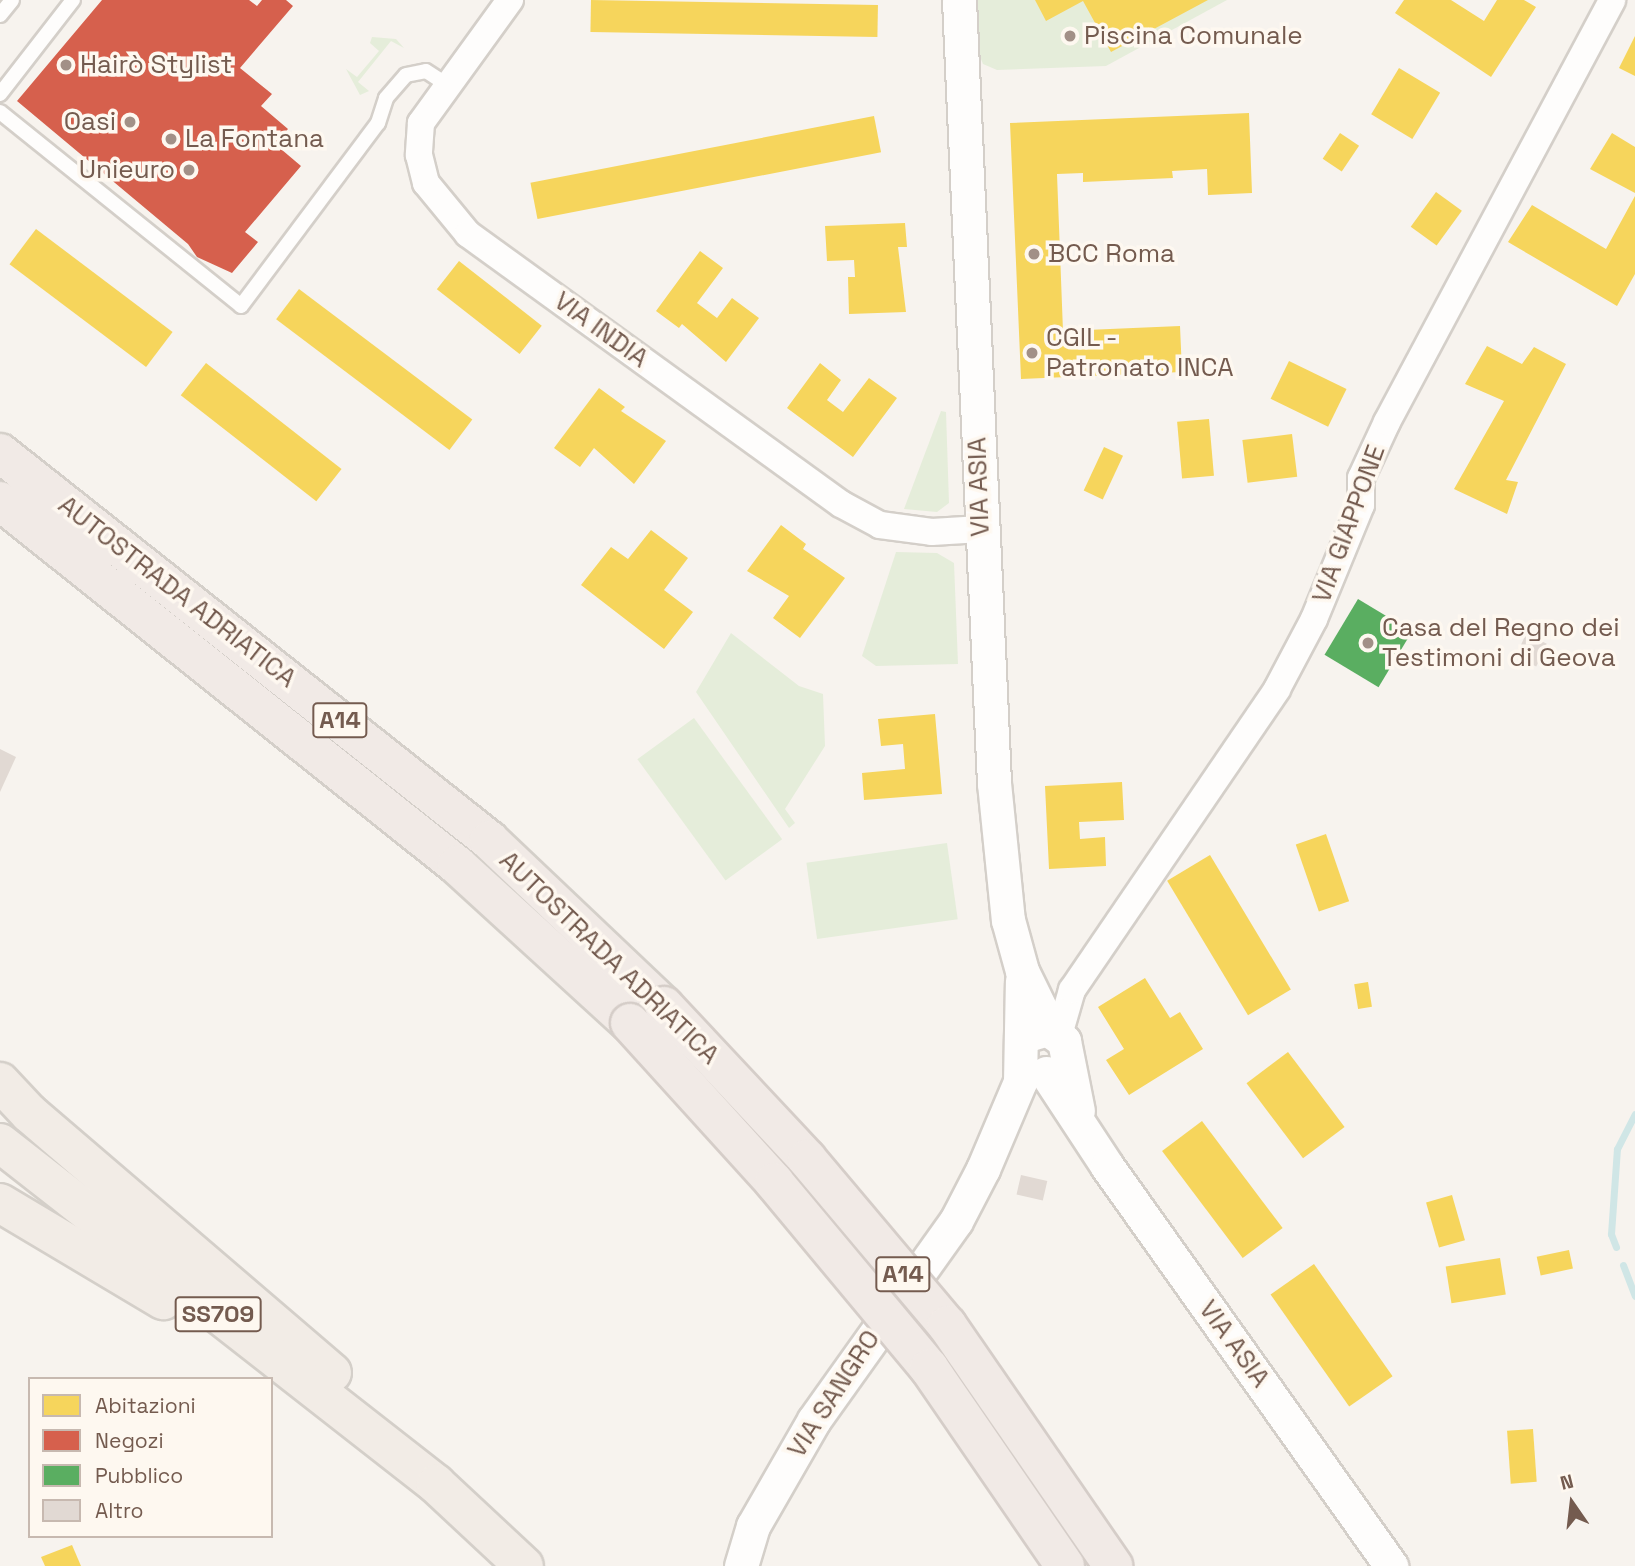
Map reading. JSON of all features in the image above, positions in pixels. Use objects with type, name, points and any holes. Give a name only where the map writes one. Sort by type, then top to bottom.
[{"type":"highway","name":"AUTOSTRADA ADRIATICA","points":[[0,453],[489,840],[664,1006],[807,1159],[947,1325],[1113,1566]]},
{"type":"highway","name":"AUTOSTRADA ADRIATICA","points":[[0,501],[457,864],[630,1023],[774,1182],[929,1368],[1065,1566]]},
{"type":"highway","points":[[0,1082],[29,1114],[328,1369],[436,1484]]},
{"type":"highway","name":"SS709","points":[[0,1143],[436,1484],[524,1566]]},
{"type":"highway","points":[[0,1203],[135,1280],[268,1377]]},
{"type":"highway","points":[[273,1380],[400,1473],[436,1484]]},
{"type":"street","name":"VIA INDIA","points":[[510,0],[446,84],[421,123],[419,155],[426,183],[468,234],[841,504],[880,525],[932,532],[981,529]]},
{"type":"street","name":"VIA ASIA","points":[[959,0],[994,783],[1009,920],[1040,1049],[1107,1166],[1391,1566]]},
{"type":"street","name":"VIA GIAPPONE","points":[[1040,1049],[1072,990],[1254,723],[1314,619],[1361,505],[1361,478],[1387,422],[1612,0]]},
{"type":"street","name":"VIA ASIA","points":[[1022,971],[1040,1049]]},
{"type":"street","points":[[1040,1049],[1060,999],[1072,990]]},
{"type":"street","name":"VIA SANGRO","points":[[741,1566],[753,1526],[814,1420],[956,1221],[1040,1049]]},
{"type":"lane","points":[[0,15],[12,0]]},
{"type":"lane","points":[[0,94],[73,0]]},
{"type":"lane","points":[[0,112],[241,306],[378,123],[386,99],[406,75],[426,71],[446,84]]},
{"type":"green space","name":"Piscina Comunale","points":[[975,0],[1227,0],[1106,66],[997,70],[983,64],[976,47]]},
{"type":"green space","points":[[372,37],[396,39],[404,48],[391,41],[358,82],[369,91],[360,95],[346,69],[357,77],[379,51],[370,43]]},
{"type":"green space","points":[[941,411],[946,412],[949,503],[937,512],[904,509]]},
{"type":"green space","points":[[896,552],[937,553],[954,563],[958,664],[876,666],[862,656]]},
{"type":"green space","points":[[731,633],[799,686],[823,694],[825,746],[785,809],[795,823],[789,828],[696,692]]},
{"type":"green space","points":[[694,718],[782,839],[726,880],[637,759]]},
{"type":"green space","points":[[947,843],[958,919],[817,939],[806,863]]},
{"type":"building: Abitazioni","points":[[591,0],[878,5],[877,37],[590,32]]},
{"type":"building: Abitazioni","points":[[1035,0],[1208,0],[1111,52],[1083,1],[1046,21]]},
{"type":"building: Abitazioni","points":[[1404,0],[1451,0],[1484,21],[1497,0],[1524,0],[1536,7],[1491,77],[1395,13]]},
{"type":"building: Abitazioni","points":[[1635,36],[1635,76],[1619,68]]},
{"type":"building: Abitazioni","points":[[1399,68],[1440,93],[1412,139],[1371,114]]},
{"type":"building: Abitazioni","points":[[1249,113],[1252,193],[1208,195],[1207,169],[1172,171],[1173,178],[1083,182],[1083,173],[1057,174],[1063,331],[1180,326],[1182,372],[1021,379],[1010,123]]},
{"type":"building: Abitazioni","points":[[874,116],[881,152],[537,219],[530,183]]},
{"type":"building: Abitazioni","points":[[1340,133],[1359,146],[1342,172],[1323,159]]},
{"type":"building: Abitazioni","points":[[1612,133],[1635,147],[1635,193],[1590,169]]},
{"type":"building: Abitazioni","points":[[1436,192],[1462,211],[1437,246],[1411,227]]},
{"type":"building: Abitazioni","points":[[1635,196],[1635,274],[1617,306],[1508,242],[1532,205],[1606,249]]},
{"type":"building: Abitazioni","points":[[905,223],[907,247],[898,247],[906,312],[849,314],[848,277],[855,277],[854,260],[827,261],[825,226]]},
{"type":"building: Abitazioni","points":[[36,229],[173,332],[146,367],[10,264]]},
{"type":"building: Abitazioni","points":[[700,251],[723,268],[697,303],[717,318],[732,298],[759,318],[726,362],[682,324],[679,328],[656,311]]},
{"type":"building: Abitazioni","points":[[459,261],[542,326],[520,354],[437,289]]},
{"type":"building: Abitazioni","points":[[299,289],[472,420],[449,450],[276,319]]},
{"type":"building: Abitazioni","points":[[1487,346],[1522,364],[1534,347],[1566,364],[1506,480],[1518,482],[1507,514],[1454,489],[1504,401],[1465,384]]},
{"type":"building: Abitazioni","points":[[1289,361],[1347,389],[1328,427],[1271,399]]},
{"type":"building: Abitazioni","points":[[206,363],[342,469],[316,501],[181,395]]},
{"type":"building: Abitazioni","points":[[820,363],[841,380],[827,400],[843,412],[869,378],[897,398],[853,457],[787,408]]},
{"type":"building: Abitazioni","points":[[599,388],[625,407],[621,411],[666,441],[634,484],[594,448],[580,467],[554,448]]},
{"type":"building: Abitazioni","points":[[1209,419],[1214,476],[1182,479],[1177,422]]},
{"type":"building: Abitazioni","points":[[1292,434],[1297,477],[1248,483],[1242,440]]},
{"type":"building: Abitazioni","points":[[1104,447],[1123,456],[1103,499],[1084,491]]},
{"type":"building: Abitazioni","points":[[781,525],[806,544],[803,549],[845,578],[800,638],[773,618],[789,596],[747,571]]},
{"type":"building: Abitazioni","points":[[651,530],[688,558],[664,590],[693,612],[664,649],[581,585],[611,547],[628,559]]},
{"type":"building: Abitazioni","points":[[935,714],[942,794],[864,800],[862,773],[905,769],[903,744],[881,746],[878,719]]},
{"type":"building: Abitazioni","points":[[1122,782],[1124,820],[1079,822],[1080,839],[1105,837],[1106,866],[1049,869],[1045,786]]},
{"type":"building: Abitazioni","points":[[1326,834],[1349,901],[1319,912],[1296,844]]},
{"type":"building: Abitazioni","points":[[1210,855],[1291,990],[1248,1015],[1167,881]]},
{"type":"building: Abitazioni","points":[[1145,978],[1170,1018],[1180,1012],[1203,1049],[1129,1095],[1106,1060],[1124,1049],[1098,1007]]},
{"type":"building: Abitazioni","points":[[1368,982],[1372,1007],[1358,1009],[1354,984]]},
{"type":"building: Abitazioni","points":[[1288,1052],[1345,1127],[1303,1158],[1246,1083]]},
{"type":"building: Abitazioni","points":[[1202,1121],[1283,1228],[1243,1258],[1162,1151]]},
{"type":"building: Abitazioni","points":[[1452,1195],[1465,1240],[1439,1248],[1426,1202]]},
{"type":"building: Abitazioni","points":[[1569,1250],[1573,1269],[1541,1275],[1537,1257]]},
{"type":"building: Abitazioni","points":[[1500,1258],[1506,1295],[1451,1303],[1446,1267]]},
{"type":"building: Abitazioni","points":[[1314,1264],[1393,1376],[1349,1407],[1271,1294]]},
{"type":"building: Abitazioni","points":[[1533,1429],[1537,1482],[1511,1484],[1507,1431]]},
{"type":"building: Abitazioni","points":[[72,1545],[81,1566],[45,1566],[41,1557]]},
{"type":"building: Negozi","name":"La Fontana","points":[[102,0],[249,0],[257,6],[262,0],[286,0],[293,6],[240,68],[272,94],[261,106],[288,129],[275,144],[301,166],[245,232],[258,242],[232,273],[197,257],[188,244],[17,101]]},
{"type":"building: Pubblico","name":"Casa del Regno dei Testimoni di Geova","points":[[1358,599],[1412,631],[1379,687],[1325,655]]},
{"type":"building: Altro","points":[[1526,634],[1547,644],[1536,666],[1515,657]]},
{"type":"building: Altro","points":[[0,749],[16,757],[0,792]]},
{"type":"building: Altro","points":[[1021,1175],[1047,1181],[1043,1201],[1017,1194]]},
{"type":"waterway","points":[[1616,1247],[1611,1234],[1617,1149],[1635,1114]]},
{"type":"waterway","points":[[1623,1265],[1635,1296]]},
{"type":"place","name":"Piscina Comunale","points":[[1070,36]]},
{"type":"place","name":"Hairò Stylist","points":[[66,65]]},
{"type":"place","name":"Oasi","points":[[130,122]]},
{"type":"place","name":"La Fontana","points":[[171,139]]},
{"type":"place","name":"Unieuro","points":[[189,170]]},
{"type":"place","name":"BCC Roma","points":[[1034,254]]},
{"type":"place","name":"CGIL - Patronato INCA","points":[[1032,353]]},
{"type":"place","name":"Casa del Regno dei Testimoni di Geova","points":[[1368,643]]}]
